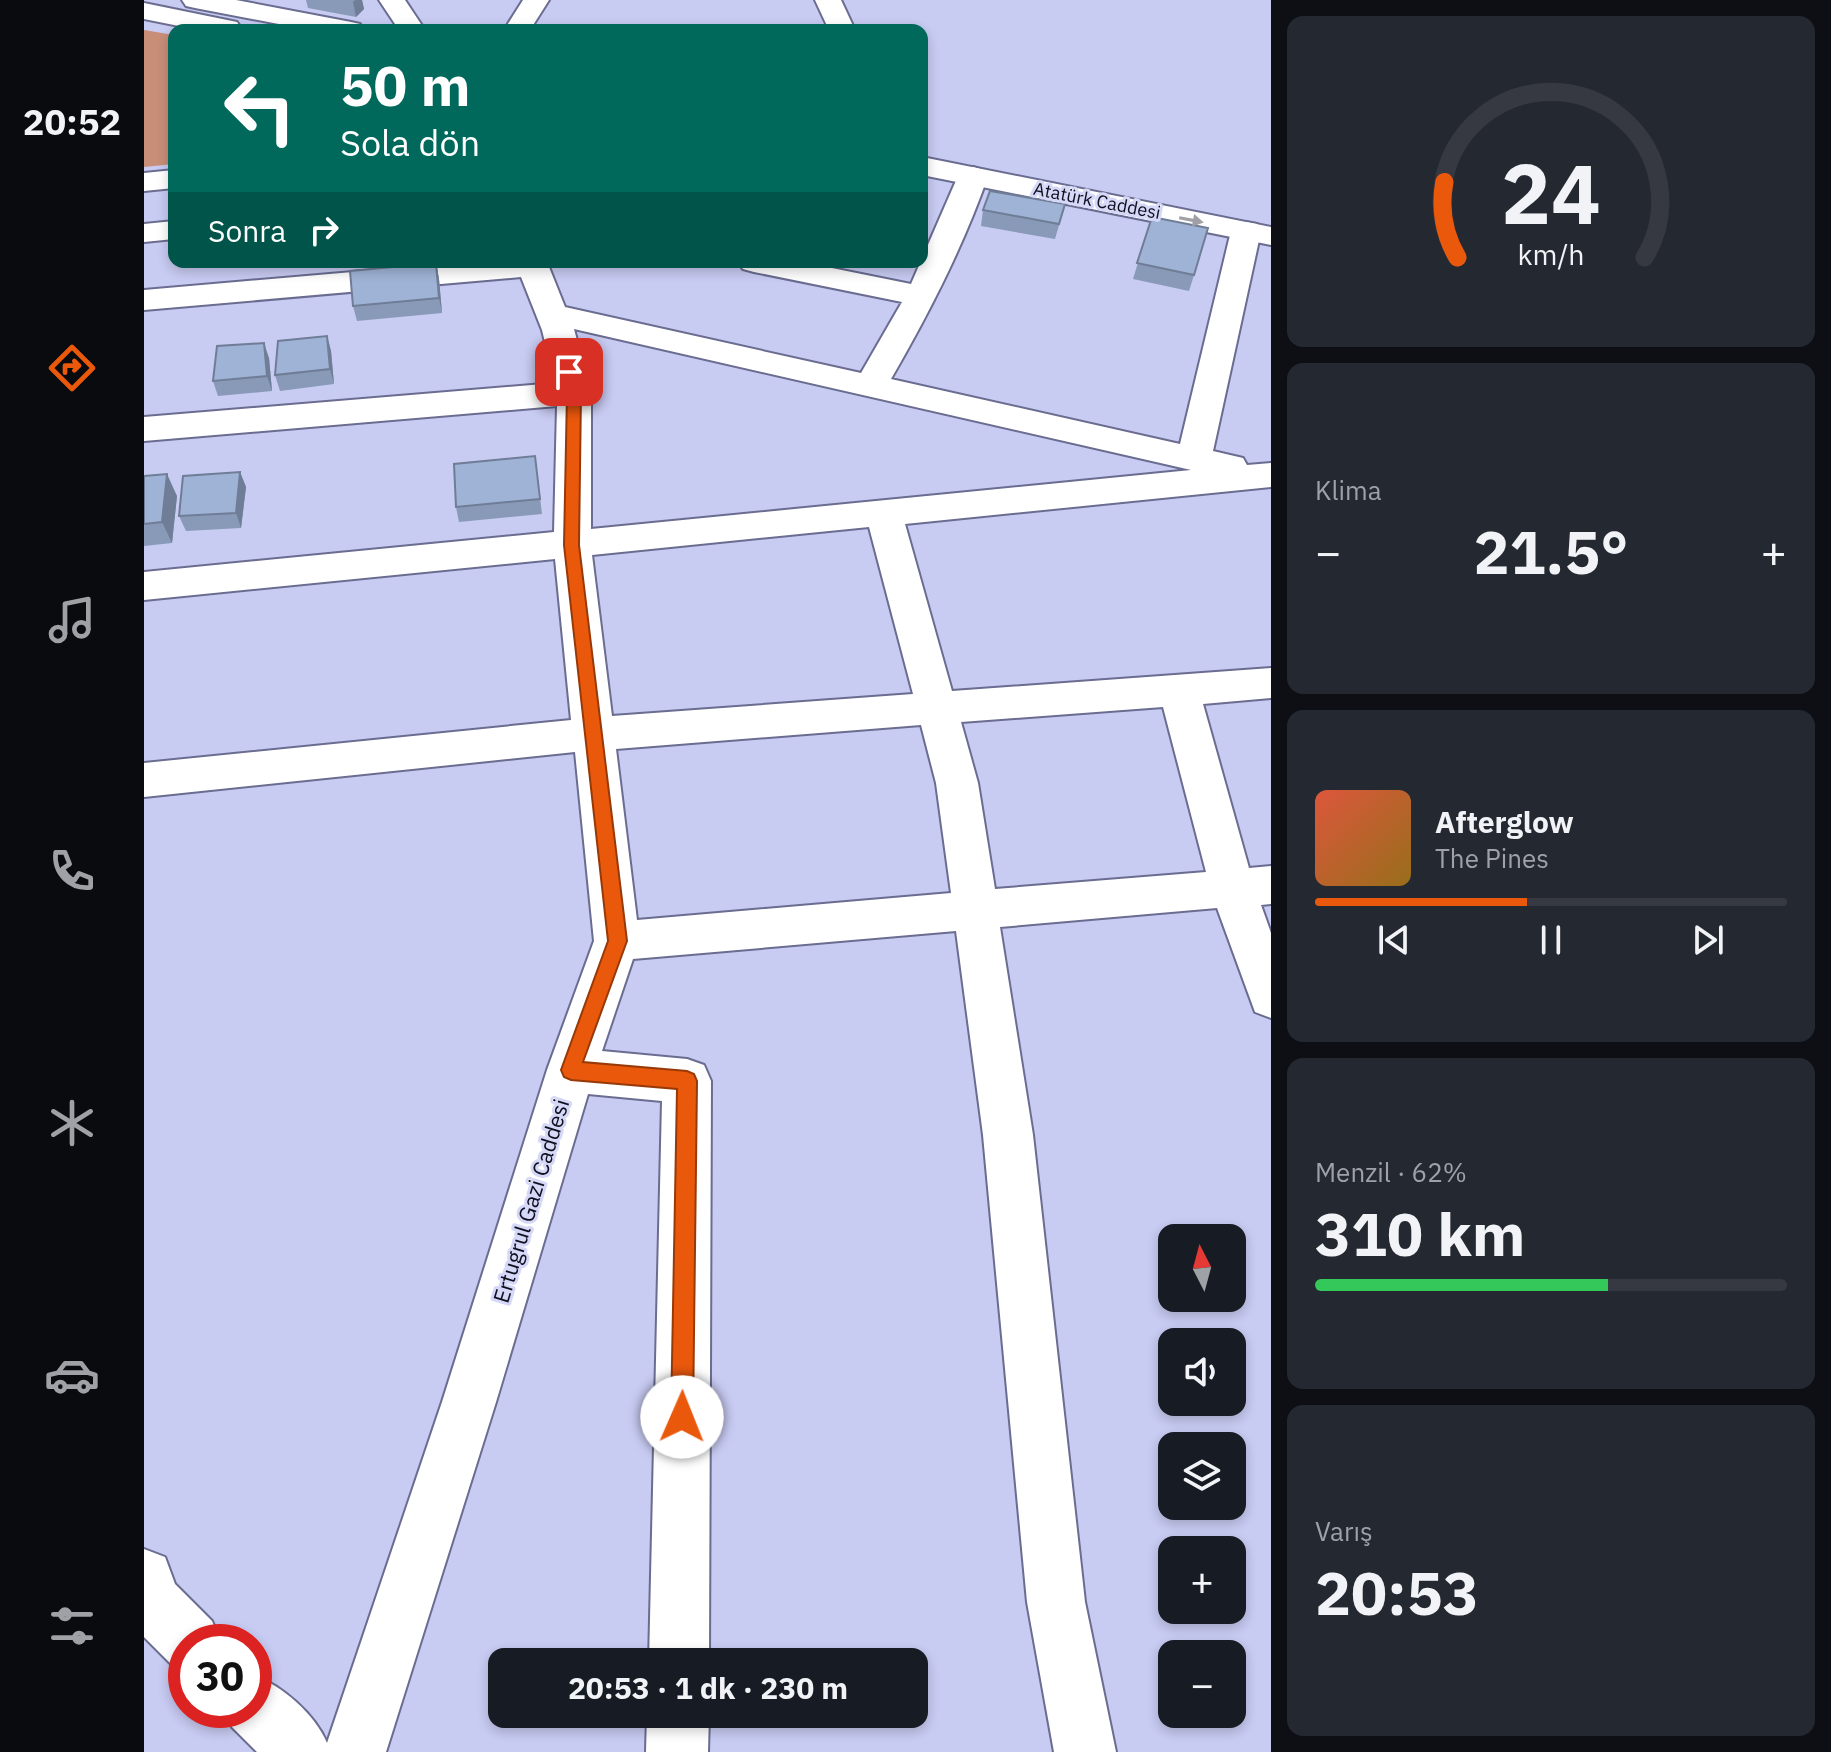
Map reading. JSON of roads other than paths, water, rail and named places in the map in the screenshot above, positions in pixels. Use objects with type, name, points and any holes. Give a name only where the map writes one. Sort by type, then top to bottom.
[{"type":"street","points":[[195,0],[320,24]]},
{"type":"street","points":[[392,0],[408,24]]},
{"type":"street","points":[[521,24],[536,0]]},
{"type":"street","points":[[828,0],[839,24]]},
{"type":"street","points":[[144,11],[209,24]]},
{"type":"street","points":[[928,142],[1263,225],[1194,459]]},
{"type":"street","name":"Atatürk Caddesi","points":[[928,167],[1263,225]]},
{"type":"street","points":[[870,386],[923,296],[960,217],[973,176]]},
{"type":"street","points":[[144,182],[168,180]]},
{"type":"street","points":[[144,233],[168,231]]},
{"type":"street","points":[[144,300],[489,268]]},
{"type":"street","name":"Ertugrul Gazi Caddesi","points":[[355,1752],[469,1402],[571,1070],[617,941],[572,545],[574,393],[552,314],[534,268]]},
{"type":"street","points":[[784,268],[923,296]]},
{"type":"street","points":[[552,314],[1270,476]]},
{"type":"street","points":[[144,429],[574,393]]},
{"type":"street","points":[[144,586],[1270,476]]},
{"type":"street","points":[[884,513],[957,783],[1008,1135],[1056,1602],[1085,1752]]},
{"type":"street","points":[[144,780],[594,734],[1271,683]]},
{"type":"street","points":[[1179,690],[1252,886],[1271,997]]},
{"type":"street","points":[[617,941],[1252,886]]},
{"type":"street","points":[[571,1070],[687,1081],[679,1648]]},
{"type":"street","points":[[144,1578],[150,1601],[173,1624]]},
{"type":"street","points":[[272,1723],[300,1752]]},
{"type":"street","points":[[677,1752],[678,1728]]}]
